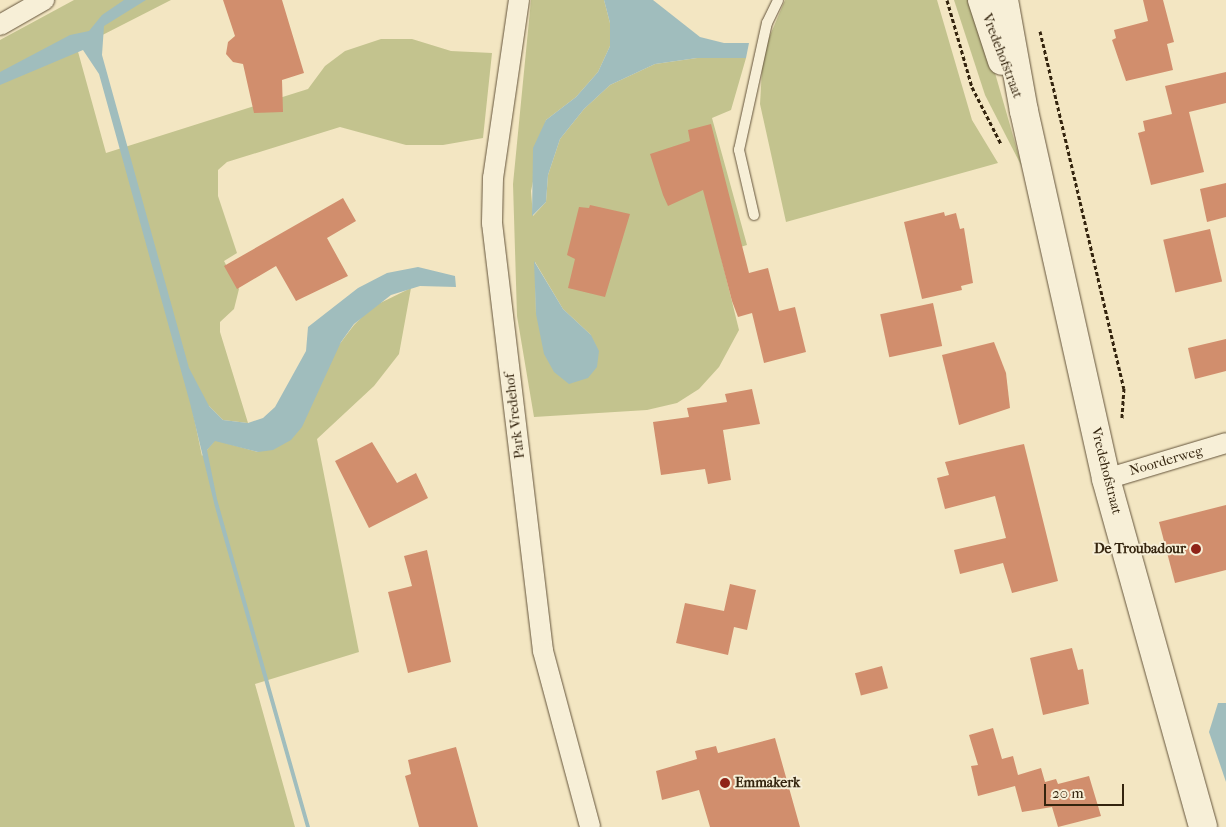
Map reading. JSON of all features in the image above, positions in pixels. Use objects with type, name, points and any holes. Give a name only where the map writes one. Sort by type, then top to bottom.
[{"type":"main road","name":"Vredehofstraat","points":[[982,0],[1024,111]]},
{"type":"main road","name":"Vredehofstraat","points":[[1004,0],[1024,111],[1106,479],[1204,827]]},
{"type":"street","points":[[0,25],[44,0]]},
{"type":"street","name":"Park Vredehof","points":[[519,0],[494,178],[492,223],[543,651],[590,827]]},
{"type":"street","name":"Noorderweg","points":[[1106,479],[1226,443]]},
{"type":"lane","points":[[754,215],[739,150],[767,23],[778,0]]},
{"type":"path","points":[[1039,29],[1124,388],[1122,423]]},
{"type":"green space","points":[[74,0],[171,0],[77,48],[106,153],[308,89],[325,66],[345,51],[381,39],[412,39],[451,51],[492,53],[483,138],[443,145],[406,145],[340,127],[227,162],[218,170],[218,196],[237,253],[224,261],[239,289],[234,309],[220,322],[220,332],[248,423],[223,420],[209,406],[191,403],[202,456],[215,440],[258,452],[354,325],[372,307],[411,288],[399,354],[374,386],[317,439],[359,652],[255,684],[295,827],[0,827],[0,40]]},
{"type":"green space","points":[[531,0],[604,0],[610,23],[610,46],[598,72],[576,97],[546,120],[531,191],[533,216],[546,202],[548,175],[560,139],[584,109],[610,85],[655,64],[697,58],[746,58],[731,110],[712,118],[747,245],[720,253],[739,330],[719,367],[699,389],[677,403],[647,410],[534,417],[517,316],[513,184]],"holes":[[[535,262],[563,309],[591,335],[536,314]]]},
{"type":"green space","points":[[785,0],[937,0],[972,120],[998,163],[786,222],[760,104],[763,52]]},
{"type":"green space","points":[[954,0],[974,0],[1022,167],[985,95]]},
{"type":"water","points":[[124,0],[146,0],[104,26],[102,55],[189,368],[209,406],[223,420],[248,423],[263,418],[275,407],[306,351],[308,327],[358,288],[387,273],[418,267],[455,276],[456,287],[420,286],[391,295],[354,324],[341,342],[302,427],[291,440],[273,450],[258,452],[215,441],[207,450],[217,499],[310,827],[306,827],[215,507],[190,403],[99,74],[83,50],[0,85],[0,72],[70,35],[89,31],[102,15]]},
{"type":"water","points":[[604,0],[653,0],[700,37],[724,43],[749,43],[746,58],[697,58],[655,64],[610,85],[584,109],[560,139],[548,175],[546,202],[532,216],[533,148],[546,120],[576,97],[598,72],[610,46],[610,23]]},
{"type":"water","points":[[534,261],[563,309],[591,335],[599,351],[597,367],[588,378],[569,384],[554,372],[544,354],[536,314]]},
{"type":"water","points":[[1218,703],[1226,703],[1226,782],[1209,732]]},
{"type":"building","points":[[223,0],[282,0],[304,73],[282,80],[283,112],[254,113],[243,64],[233,62],[226,54],[228,42],[235,36]]},
{"type":"building","points":[[1143,0],[1163,0],[1174,42],[1167,44],[1173,70],[1126,81],[1112,40],[1116,38],[1114,30],[1148,21]]},
{"type":"building","points":[[1226,72],[1226,103],[1189,112],[1204,172],[1151,185],[1138,133],[1145,131],[1143,121],[1172,114],[1165,86]]},
{"type":"building","points":[[711,124],[749,273],[768,268],[779,311],[795,307],[806,352],[764,363],[752,313],[738,317],[732,301],[703,190],[668,206],[663,195],[650,154],[690,141],[688,130]]},
{"type":"building","points":[[1226,183],[1226,217],[1207,222],[1200,189]]},
{"type":"building","points":[[343,198],[356,221],[327,238],[348,276],[296,301],[276,266],[237,289],[224,266]]},
{"type":"building","points":[[590,205],[630,214],[605,297],[568,288],[575,259],[567,255],[579,207],[589,208]]},
{"type":"building","points":[[944,212],[945,216],[956,213],[960,229],[964,228],[973,283],[961,286],[962,290],[922,299],[904,222]]},
{"type":"building","points":[[1210,229],[1222,282],[1175,292],[1163,240]]},
{"type":"building","points":[[933,303],[942,346],[889,357],[880,314]]},
{"type":"building","points":[[1226,339],[1226,371],[1195,379],[1188,348]]},
{"type":"building","points":[[994,342],[1006,373],[1010,408],[959,425],[942,355]]},
{"type":"building","points":[[752,389],[760,424],[723,430],[731,480],[708,484],[705,469],[661,475],[653,422],[689,417],[687,408],[727,402],[725,394]]},
{"type":"building","points":[[372,442],[397,483],[416,473],[428,498],[369,528],[335,461]]},
{"type":"building","points":[[1024,444],[1058,581],[1012,593],[1003,563],[960,574],[954,550],[1006,538],[995,496],[945,509],[937,478],[949,475],[945,462]]},
{"type":"building","points":[[1226,505],[1226,570],[1175,583],[1159,522]]},
{"type":"building","points":[[427,550],[451,662],[408,673],[388,592],[412,586],[404,556]]},
{"type":"building","points":[[730,584],[756,590],[747,630],[734,627],[728,655],[676,643],[685,603],[724,611]]},
{"type":"building","points":[[1072,648],[1078,670],[1083,669],[1089,704],[1043,715],[1030,658]]},
{"type":"building","points":[[882,666],[888,688],[861,695],[855,673]]},
{"type":"building","points":[[993,728],[1002,759],[1013,756],[1018,775],[1041,768],[1045,782],[1056,779],[1058,784],[1089,776],[1101,816],[1058,827],[1052,807],[1022,812],[1015,786],[978,796],[971,766],[978,765],[969,735]]},
{"type":"building","name":"Emmakerk","points":[[775,738],[800,827],[710,827],[699,790],[662,800],[656,771],[697,759],[695,751],[716,746],[718,753]]},
{"type":"building","points":[[456,747],[478,827],[419,827],[405,776],[411,774],[408,760]]},
{"type":"place","name":"De Troubadour","points":[[1196,549]]},
{"type":"place","name":"Emmakerk","points":[[725,783]]}]
